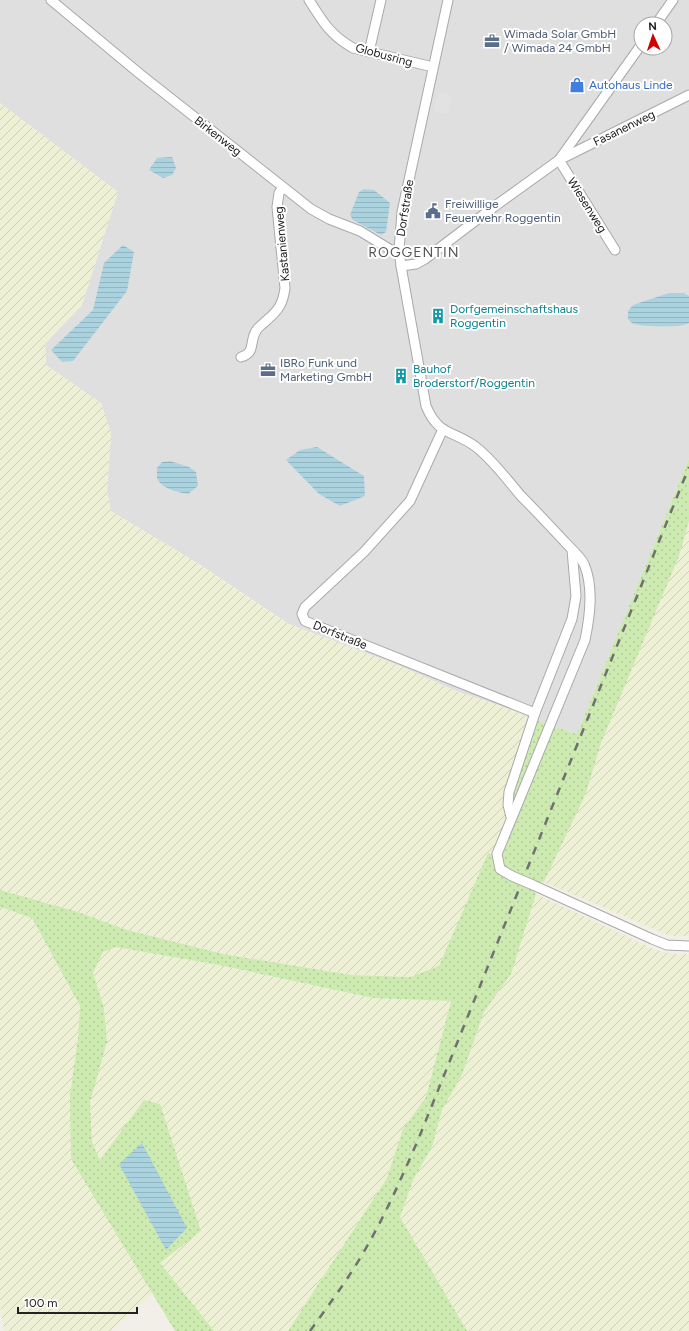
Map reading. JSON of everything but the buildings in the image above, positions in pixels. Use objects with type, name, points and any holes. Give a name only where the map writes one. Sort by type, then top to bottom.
[{"type":"street","name":"Birkenweg","points":[[51,0],[140,74],[311,209],[329,219],[360,232],[391,250],[399,250]]},
{"type":"street","name":"Globusring","points":[[309,0],[331,32],[341,41],[353,48],[433,67]]},
{"type":"street","points":[[369,52],[381,0]]},
{"type":"street","name":"Dorfstraße","points":[[448,0],[402,212],[399,250],[426,406],[430,416],[436,424],[474,446],[486,456],[520,495],[572,550],[584,564],[590,597],[590,614],[585,640],[497,854],[500,869],[512,876],[652,939],[667,945],[689,946]]},
{"type":"street","points":[[662,16],[673,0]]},
{"type":"street","points":[[401,266],[416,264],[425,259],[559,160],[633,56]]},
{"type":"street","name":"Fasanenweg","points":[[559,160],[689,95]]},
{"type":"street","name":"Wiesenweg","points":[[559,160],[615,250]]},
{"type":"street","name":"Kastanienweg","points":[[241,356],[248,355],[251,351],[254,333],[277,310],[283,300],[285,288],[278,207],[279,193],[283,188]]},
{"type":"street","name":"Dorfstraße","points":[[443,429],[410,501],[364,552],[305,607],[302,618],[305,621],[536,713]]},
{"type":"street","name":"Dorfstraße","points":[[511,817],[508,805],[509,792],[536,713],[572,618],[576,596],[572,550]]},
{"type":"shaded area","points":[[0,0],[689,0],[689,458],[577,734],[529,718],[516,711],[456,691],[400,666],[289,624],[199,564],[111,511],[107,491],[111,433],[101,403],[46,365],[45,343],[82,305],[118,192],[0,103]]},
{"type":"shaded area","points":[[438,93],[452,95],[448,114],[434,111]]},
{"type":"green space","points":[[0,103],[118,192],[82,305],[45,344],[46,365],[101,403],[111,433],[107,491],[111,511],[199,564],[289,624],[400,666],[456,691],[516,711],[529,718],[507,818],[493,851],[488,853],[439,966],[410,977],[351,975],[223,954],[127,930],[78,912],[0,890]]},
{"type":"green space","points":[[689,458],[689,521],[679,556],[601,743],[586,793],[544,882],[534,882],[531,888],[536,894],[511,974],[484,1012],[462,1075],[442,1110],[432,1147],[413,1180],[400,1217],[467,1331],[288,1331],[387,1178],[403,1129],[426,1097],[451,1001],[373,998],[224,966],[116,947],[103,952],[93,973],[104,1008],[107,1042],[90,1102],[92,1142],[100,1160],[144,1100],[160,1104],[201,1231],[160,1263],[214,1331],[175,1331],[71,1159],[70,1096],[78,1038],[80,1006],[32,918],[0,907],[0,890],[78,912],[127,930],[223,954],[351,975],[410,977],[439,966],[488,853],[502,856],[517,808],[510,803],[535,720],[577,734]]},
{"type":"green space","points":[[689,521],[689,936],[670,936],[544,882],[586,793],[601,743],[679,556]]},
{"type":"green space","points":[[536,894],[656,950],[674,954],[689,954],[689,1331],[467,1331],[400,1217],[413,1180],[432,1147],[442,1110],[462,1075],[484,1012],[511,974]]},
{"type":"green space","points":[[0,907],[32,918],[80,1007],[71,1159],[153,1293],[111,1331],[4,1331],[0,1306]]},
{"type":"green space","points":[[116,947],[224,966],[373,998],[451,1001],[426,1097],[403,1129],[387,1178],[288,1331],[214,1331],[160,1263],[144,1100],[100,1160],[92,1142],[90,1102],[107,1042],[104,1008],[93,973],[103,952]]},
{"type":"water","points":[[172,157],[176,168],[172,175],[163,178],[149,170],[157,158]]},
{"type":"water","points":[[364,189],[374,190],[390,203],[386,232],[381,235],[353,220],[350,215],[359,192]]},
{"type":"water","points":[[123,245],[134,252],[127,291],[73,361],[62,362],[51,350],[93,310],[104,263]]},
{"type":"water","points":[[669,293],[684,293],[689,296],[689,323],[679,326],[646,326],[633,324],[628,319],[628,311],[633,305]]},
{"type":"water","points":[[317,447],[364,476],[365,496],[340,506],[319,494],[286,460],[300,450]]},
{"type":"water","points":[[170,461],[189,467],[196,472],[198,486],[188,494],[175,491],[159,482],[157,478],[157,468],[162,462]]},
{"type":"water","points":[[142,1143],[187,1228],[166,1250],[119,1164]]},
{"type":"railway","points":[[310,1331],[362,1255],[385,1213],[412,1155],[689,467]]},
{"type":"place","name":"Wimada Solar GmbH / Wimada 24 GmbH","points":[[492,41]]},
{"type":"place","name":"Autohaus Linde","points":[[577,85]]},
{"type":"place","name":"Freiwillige Feuerwehr Roggentin","points":[[433,211]]},
{"type":"place","name":"Dorfgemeinschaftshaus Roggentin","points":[[438,316]]},
{"type":"place","name":"IBRo Funk und Marketing GmbH","points":[[268,370]]},
{"type":"place","name":"Bauhof Broderstorf/Roggentin","points":[[401,376]]},
{"type":"district","name":"ROGGENTIN","points":[[414,252]]}]
